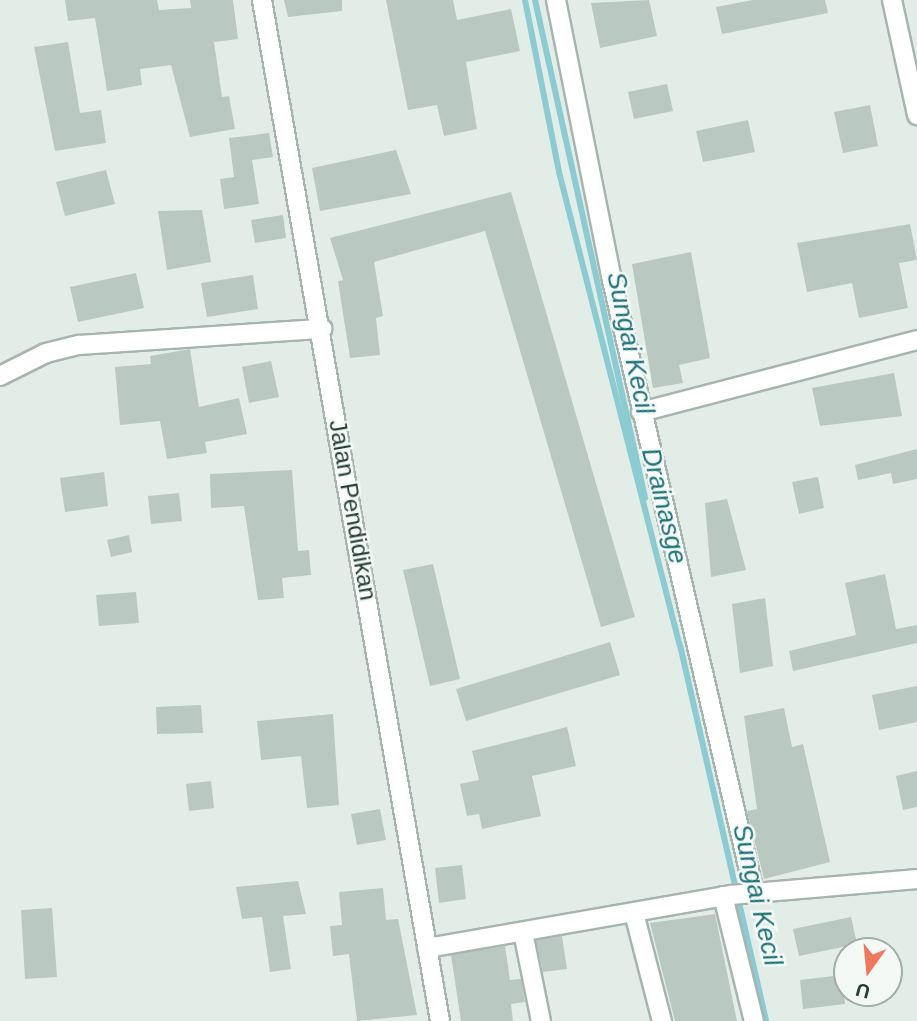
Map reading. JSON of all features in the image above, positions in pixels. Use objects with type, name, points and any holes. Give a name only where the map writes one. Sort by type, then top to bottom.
[{"type":"street","name":"Jalan Pendidikan","points":[[262,0],[322,329],[440,1021]]},
{"type":"street","points":[[556,0],[738,894],[754,1021]]},
{"type":"street","points":[[892,0],[917,116]]},
{"type":"street","points":[[0,376],[46,353],[79,345],[322,329]]},
{"type":"street","points":[[641,412],[917,340]]},
{"type":"street","points":[[427,948],[738,894],[917,879]]},
{"type":"street","points":[[634,913],[662,1021]]},
{"type":"street","points":[[523,932],[541,1021]]},
{"type":"building","points":[[65,0],[157,0],[159,10],[191,8],[190,0],[233,0],[238,39],[214,42],[222,97],[229,96],[235,129],[190,137],[171,65],[140,69],[142,85],[107,91],[95,18],[68,21]]},
{"type":"building","points":[[284,0],[342,0],[342,11],[288,17]]},
{"type":"building","points":[[386,0],[453,0],[457,20],[511,9],[520,51],[466,62],[477,129],[444,136],[437,105],[408,110]]},
{"type":"building","points":[[649,0],[657,36],[600,48],[591,3]]},
{"type":"building","points":[[753,0],[825,0],[828,13],[722,34],[716,7]]},
{"type":"building","points":[[68,42],[80,113],[101,110],[106,143],[55,151],[34,47]]},
{"type":"building","points":[[667,84],[673,111],[634,119],[628,92]]},
{"type":"building","points":[[870,105],[878,146],[843,153],[834,112]]},
{"type":"building","points":[[748,120],[755,152],[703,162],[696,131]]},
{"type":"building","points":[[269,133],[273,157],[252,160],[259,204],[224,209],[220,179],[234,177],[229,138]]},
{"type":"building","points":[[396,150],[411,194],[320,211],[312,168]]},
{"type":"building","points":[[106,170],[115,204],[65,216],[56,182]]},
{"type":"building","points":[[511,192],[635,617],[601,627],[485,231],[374,262],[383,316],[376,318],[380,355],[350,358],[338,281],[343,280],[330,238]]},
{"type":"building","points":[[202,210],[211,262],[167,270],[158,211]]},
{"type":"building","points":[[283,215],[286,238],[255,243],[251,220]]},
{"type":"building","points":[[910,224],[917,260],[899,263],[908,308],[859,318],[852,283],[807,292],[797,243]]},
{"type":"building","points":[[691,252],[710,358],[679,365],[683,383],[653,388],[632,264]]},
{"type":"building","points":[[136,273],[144,308],[78,322],[70,287]]},
{"type":"building","points":[[253,275],[258,309],[207,317],[201,283]]},
{"type":"building","points":[[190,349],[199,407],[239,398],[247,434],[205,442],[207,453],[167,459],[160,421],[120,425],[115,367],[151,364],[150,356]]},
{"type":"building","points":[[271,361],[279,397],[249,403],[242,367]]},
{"type":"building","points":[[894,373],[902,416],[820,426],[812,388]]},
{"type":"building","points":[[917,449],[917,479],[893,484],[891,473],[858,480],[855,465]]},
{"type":"building","points":[[292,470],[298,551],[309,550],[311,575],[282,578],[284,598],[258,600],[244,506],[211,508],[210,474]]},
{"type":"building","points":[[104,472],[108,506],[65,512],[60,478]]},
{"type":"building","points":[[818,477],[824,508],[799,514],[792,482]]},
{"type":"building","points":[[179,493],[182,521],[151,524],[148,496]]},
{"type":"building","points":[[727,499],[746,570],[711,577],[705,503]]},
{"type":"building","points":[[129,535],[132,552],[111,557],[107,540]]},
{"type":"building","points":[[433,564],[460,679],[430,686],[403,570]]},
{"type":"building","points":[[885,574],[896,629],[917,625],[917,643],[793,671],[789,651],[856,635],[845,583]]},
{"type":"building","points":[[136,592],[139,623],[99,626],[96,595]]},
{"type":"building","points":[[765,598],[773,666],[740,673],[732,604]]},
{"type":"building","points":[[610,642],[620,675],[466,721],[456,689]]},
{"type":"building","points":[[917,686],[917,722],[879,730],[872,695]]},
{"type":"building","points":[[201,705],[203,733],[157,734],[156,707]]},
{"type":"building","points":[[784,708],[792,747],[803,744],[830,862],[764,879],[747,811],[757,809],[744,716]]},
{"type":"building","points":[[333,714],[339,805],[307,808],[301,756],[261,760],[257,721]]},
{"type":"building","points":[[567,727],[576,766],[532,776],[541,816],[482,829],[479,814],[467,816],[460,784],[479,780],[472,751]]},
{"type":"building","points":[[917,771],[917,807],[903,810],[896,776]]},
{"type":"building","points":[[211,781],[214,808],[189,811],[186,784]]},
{"type":"building","points":[[380,809],[386,840],[357,845],[351,814]]},
{"type":"building","points":[[462,865],[466,899],[439,903],[435,868]]},
{"type":"building","points":[[298,881],[306,914],[283,916],[291,969],[270,972],[262,917],[242,919],[236,887]]},
{"type":"building","points":[[383,888],[386,920],[398,919],[417,1015],[357,1021],[349,954],[333,956],[330,926],[342,925],[339,892]]},
{"type":"building","points":[[52,908],[57,977],[25,979],[21,910]]},
{"type":"building","points":[[715,914],[737,1021],[675,1021],[650,923]]},
{"type":"building","points":[[851,917],[855,937],[833,937],[833,949],[799,956],[793,929]]},
{"type":"building","points":[[562,936],[567,969],[543,972],[536,940]]},
{"type":"building","points":[[505,946],[510,980],[521,979],[525,1002],[511,1004],[513,1021],[461,1021],[451,955]]},
{"type":"building","points":[[833,976],[833,1005],[803,1009],[800,980]]},
{"type":"waterway","name":"Drainasge","points":[[525,0],[559,172],[680,645],[766,1021]]},
{"type":"waterway","name":"Sungai Kecil","points":[[535,0],[645,498]]}]
